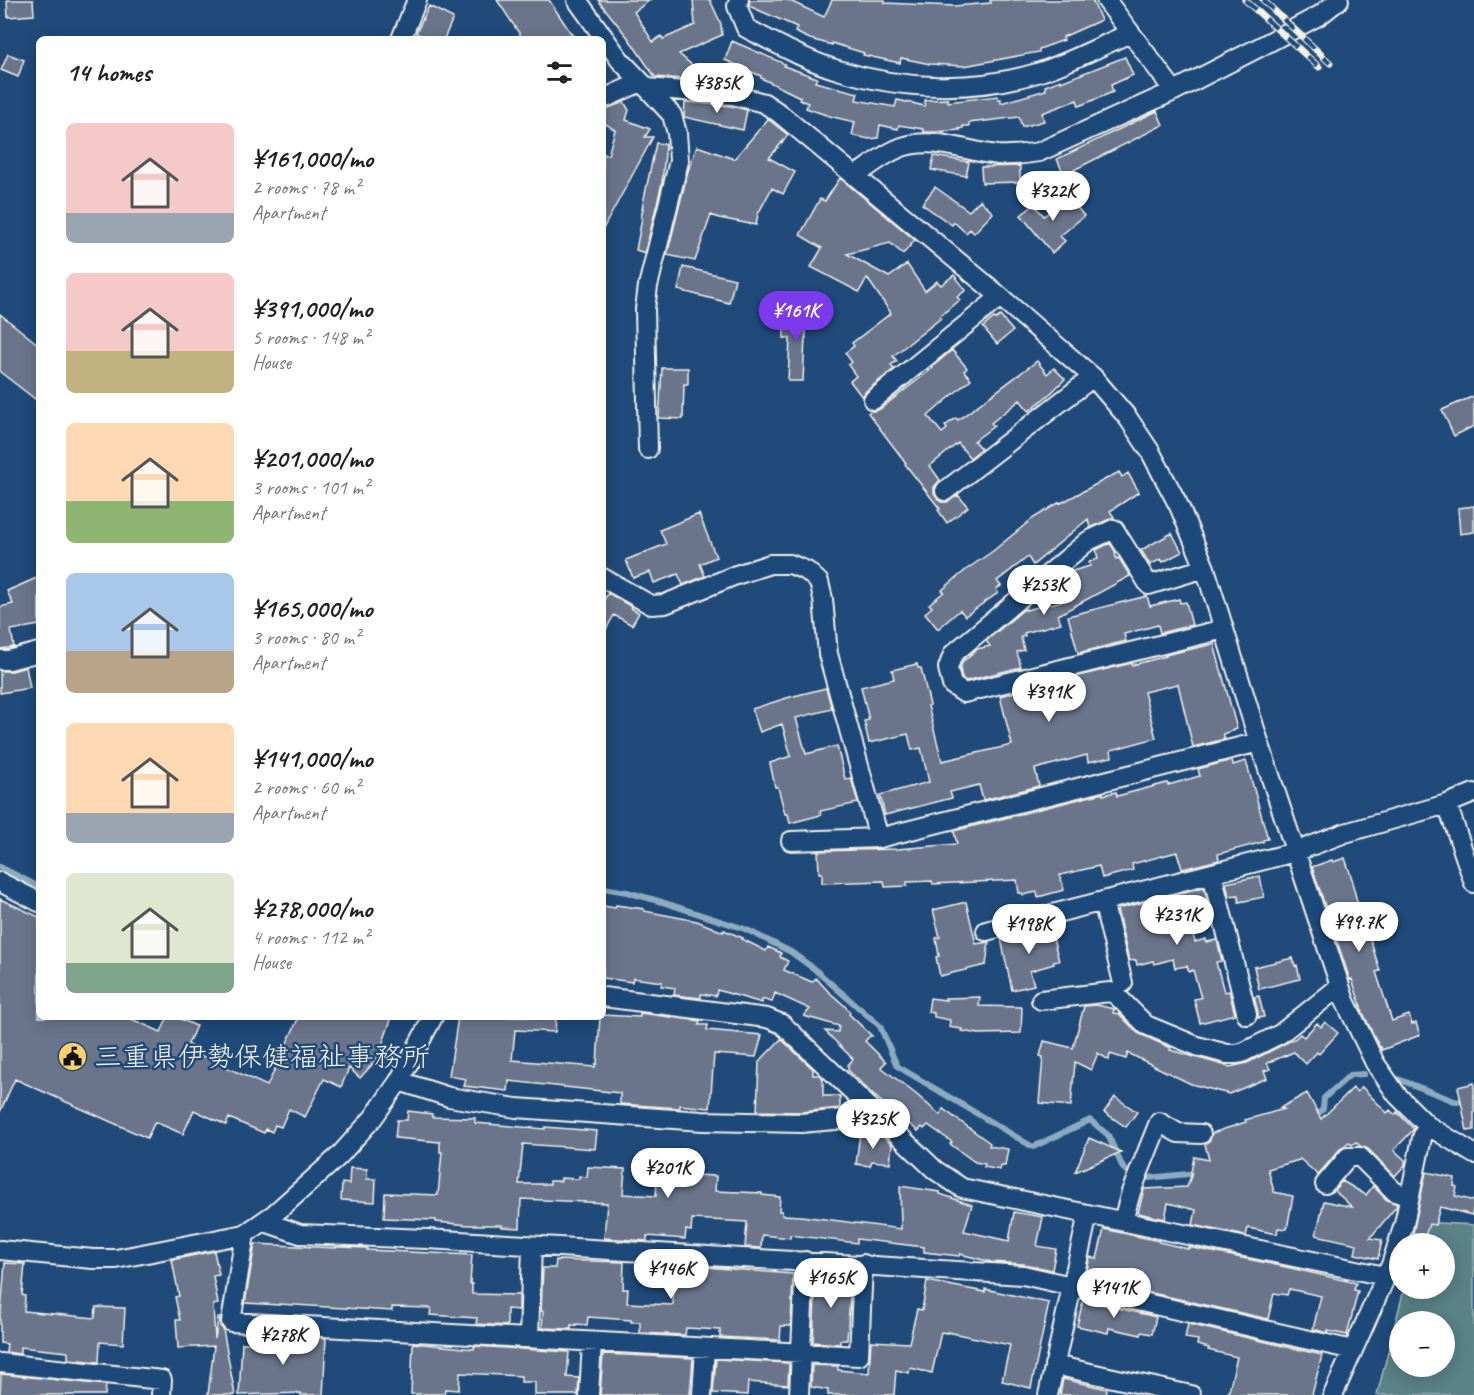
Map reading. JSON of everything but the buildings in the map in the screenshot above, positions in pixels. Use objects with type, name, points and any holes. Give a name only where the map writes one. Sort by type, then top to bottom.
[{"type":"street","points":[[402,36],[417,0]]},
{"type":"street","points":[[577,0],[603,36]]},
{"type":"street","points":[[739,0],[737,6],[746,28],[790,51],[836,70],[886,82],[915,85],[945,87],[1035,74],[1064,64],[1130,33]]},
{"type":"street","points":[[1106,0],[1174,91]]},
{"type":"street","points":[[855,176],[886,155],[903,147],[921,143],[939,143],[999,155],[1039,152],[1174,91],[1320,15],[1339,0]]},
{"type":"street","points":[[606,40],[620,60],[672,115],[677,133],[679,161],[648,286],[645,309],[648,449]]},
{"type":"street","points":[[606,98],[644,85],[733,95],[764,103],[779,113],[1000,297],[1093,378],[1128,418],[1150,451],[1179,506],[1205,568],[1259,742],[1345,1001],[1375,1063],[1397,1095],[1427,1125],[1474,1154]]},
{"type":"street","points":[[873,400],[1000,297]]},
{"type":"street","points":[[945,491],[1093,378]]},
{"type":"street","points":[[1205,568],[1149,585],[1114,529],[1088,541],[953,654],[948,668],[952,685],[964,693],[1224,629]]},
{"type":"street","points":[[606,580],[651,605],[665,604],[736,575],[770,564],[790,564],[807,571],[819,582],[823,598],[828,654],[879,838]]},
{"type":"street","points":[[0,660],[36,653]]},
{"type":"street","points":[[791,841],[879,838],[1259,742]]},
{"type":"street","points":[[986,931],[1295,852],[1345,833],[1447,804],[1474,793]]},
{"type":"street","points":[[1447,804],[1474,883]]},
{"type":"street","points":[[1212,874],[1247,1015]]},
{"type":"street","points":[[0,882],[36,900]]},
{"type":"street","points":[[1103,901],[1123,983]]},
{"type":"street","points":[[1041,1000],[1110,992],[1116,995],[1146,1025],[1197,1046],[1235,1054],[1242,1053],[1280,1034],[1340,986]]},
{"type":"street","points":[[606,997],[767,1018],[782,1024],[935,1170],[962,1188],[1385,1276]]},
{"type":"street","points":[[0,1250],[116,1259],[245,1234],[265,1222],[339,1156],[373,1118],[399,1081],[432,1020]]},
{"type":"street","points":[[399,1081],[449,1097],[516,1108],[679,1120],[801,1123],[879,1116]]},
{"type":"street","points":[[1123,1221],[1131,1192],[1159,1122],[1178,1133],[1202,1134]]},
{"type":"street","points":[[1333,1395],[1391,1265],[1404,1224],[1422,1138],[1427,1125]]},
{"type":"street","points":[[1325,1184],[1348,1157],[1360,1157],[1395,1192],[1409,1196]]},
{"type":"street","points":[[1048,1395],[1088,1214]]},
{"type":"street","points":[[265,1222],[300,1234],[427,1239],[1023,1275],[1353,1350]]},
{"type":"street","points":[[245,1234],[231,1322],[859,1356],[863,1264]]},
{"type":"street","points":[[529,1338],[532,1246]]},
{"type":"street","points":[[799,1395],[805,1261]]},
{"type":"street","points":[[589,1395],[592,1342]]},
{"type":"street","points":[[702,1395],[705,1348]]},
{"type":"street","points":[[0,1363],[162,1380],[161,1395]]},
{"type":"street","points":[[1054,1365],[1191,1395]]},
{"type":"green space","points":[[1420,1222],[1474,1225],[1474,1395],[1377,1395],[1389,1348],[1389,1377],[1455,1377],[1455,1311],[1398,1311],[1401,1299],[1455,1299],[1455,1233],[1417,1233]]},
{"type":"waterway","points":[[0,867],[36,885]]},
{"type":"waterway","points":[[606,888],[662,902],[745,929],[791,952],[880,1026],[897,1066],[1033,1147],[1090,1120],[1108,1135],[1123,1168],[1132,1176],[1148,1178],[1198,1173]]},
{"type":"waterway","points":[[1313,1119],[1323,1109],[1324,1098],[1350,1075],[1364,1074]]},
{"type":"waterway","points":[[1398,1079],[1457,1102],[1474,1097]]},
{"type":"railway","points":[[1245,0],[1319,67]]},
{"type":"railway","points":[[1263,0],[1330,63]]},
{"type":"place","name":"三重県伊勢保健福祉事務所","points":[[73,1056]]}]
